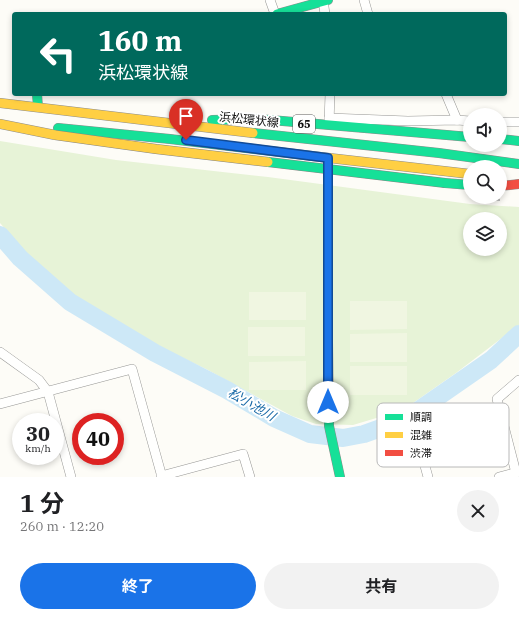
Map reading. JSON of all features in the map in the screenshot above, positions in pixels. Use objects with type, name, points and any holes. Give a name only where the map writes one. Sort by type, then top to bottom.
[{"type":"main road","points":[[284,12],[325,1]]},
{"type":"main road","points":[[37,96],[38,107]]},
{"type":"main road","name":"浜松環状線","points":[[0,103],[147,121],[329,140],[519,164]]},
{"type":"main road","name":"65","points":[[147,121],[259,119],[329,122],[463,136]]},
{"type":"main road","points":[[329,122],[328,426],[340,477]]},
{"type":"main road","points":[[0,123],[55,135],[233,158],[463,184]]},
{"type":"main road","points":[[0,123],[170,139],[463,173]]},
{"type":"main road","points":[[507,140],[519,141]]},
{"type":"main road","points":[[507,179],[519,180]]},
{"type":"main road","points":[[507,185],[519,184]]},
{"type":"street","points":[[270,0],[275,12]]},
{"type":"street","points":[[364,0],[367,12]]},
{"type":"street","points":[[325,1],[325,12]]},
{"type":"street","points":[[330,96],[329,122],[463,120]]},
{"type":"street","points":[[447,96],[457,120]]},
{"type":"street","points":[[507,122],[519,122]]},
{"type":"street","points":[[0,352],[39,380],[48,392],[71,477]]},
{"type":"street","points":[[0,404],[132,369],[161,476],[243,454],[250,477]]},
{"type":"street","points":[[498,403],[497,399],[519,380]]},
{"type":"street","points":[[499,477],[517,473],[509,443]]},
{"type":"street","points":[[425,467],[428,477]]},
{"type":"green space","points":[[0,141],[116,160],[268,177],[463,204],[519,207],[519,325],[456,373],[413,403],[377,403],[377,418],[353,425],[316,424],[292,416],[206,369],[122,329],[79,302],[42,271],[0,223]]},
{"type":"green space","points":[[249,292],[306,292],[306,320],[249,320]]},
{"type":"green space","points":[[350,301],[407,301],[407,329],[350,330]]},
{"type":"green space","points":[[248,327],[305,327],[305,356],[248,356]]},
{"type":"green space","points":[[407,333],[407,362],[350,362],[350,334]]},
{"type":"green space","points":[[306,361],[306,390],[249,390],[249,362]]},
{"type":"green space","points":[[350,366],[407,366],[407,395],[350,395]]},
{"type":"waterway","name":"松小池川","points":[[0,235],[20,258],[70,302],[155,353],[227,390],[274,418],[310,434],[343,438],[364,434],[377,429]]},
{"type":"waterway","name":"松小池川","points":[[429,403],[491,360],[519,334]]},
{"type":"traffic: fast","points":[[284,12],[328,0]]},
{"type":"traffic: fast","points":[[37,96],[38,107]]},
{"type":"traffic: fast","points":[[212,120],[259,119],[463,136]]},
{"type":"traffic: fast","points":[[58,128],[170,139],[312,156]]},
{"type":"traffic: fast","points":[[253,133],[439,153],[519,164]]},
{"type":"traffic: fast","points":[[507,140],[519,141]]},
{"type":"traffic: fast","points":[[268,162],[445,183]]},
{"type":"traffic: fast","points":[[445,183],[463,184]]},
{"type":"traffic: fast","points":[[328,342],[329,426],[340,477]]},
{"type":"traffic: slow","points":[[0,103],[253,133]]},
{"type":"traffic: slow","points":[[0,124],[55,135]]},
{"type":"traffic: slow","points":[[55,135],[268,162]]},
{"type":"traffic: slow","points":[[312,156],[463,173]]},
{"type":"traffic: jam","points":[[328,160],[328,342]]},
{"type":"traffic: jam","points":[[507,185],[519,184]]},
{"type":"route","points":[[186,140],[328,158],[328,402]]}]
